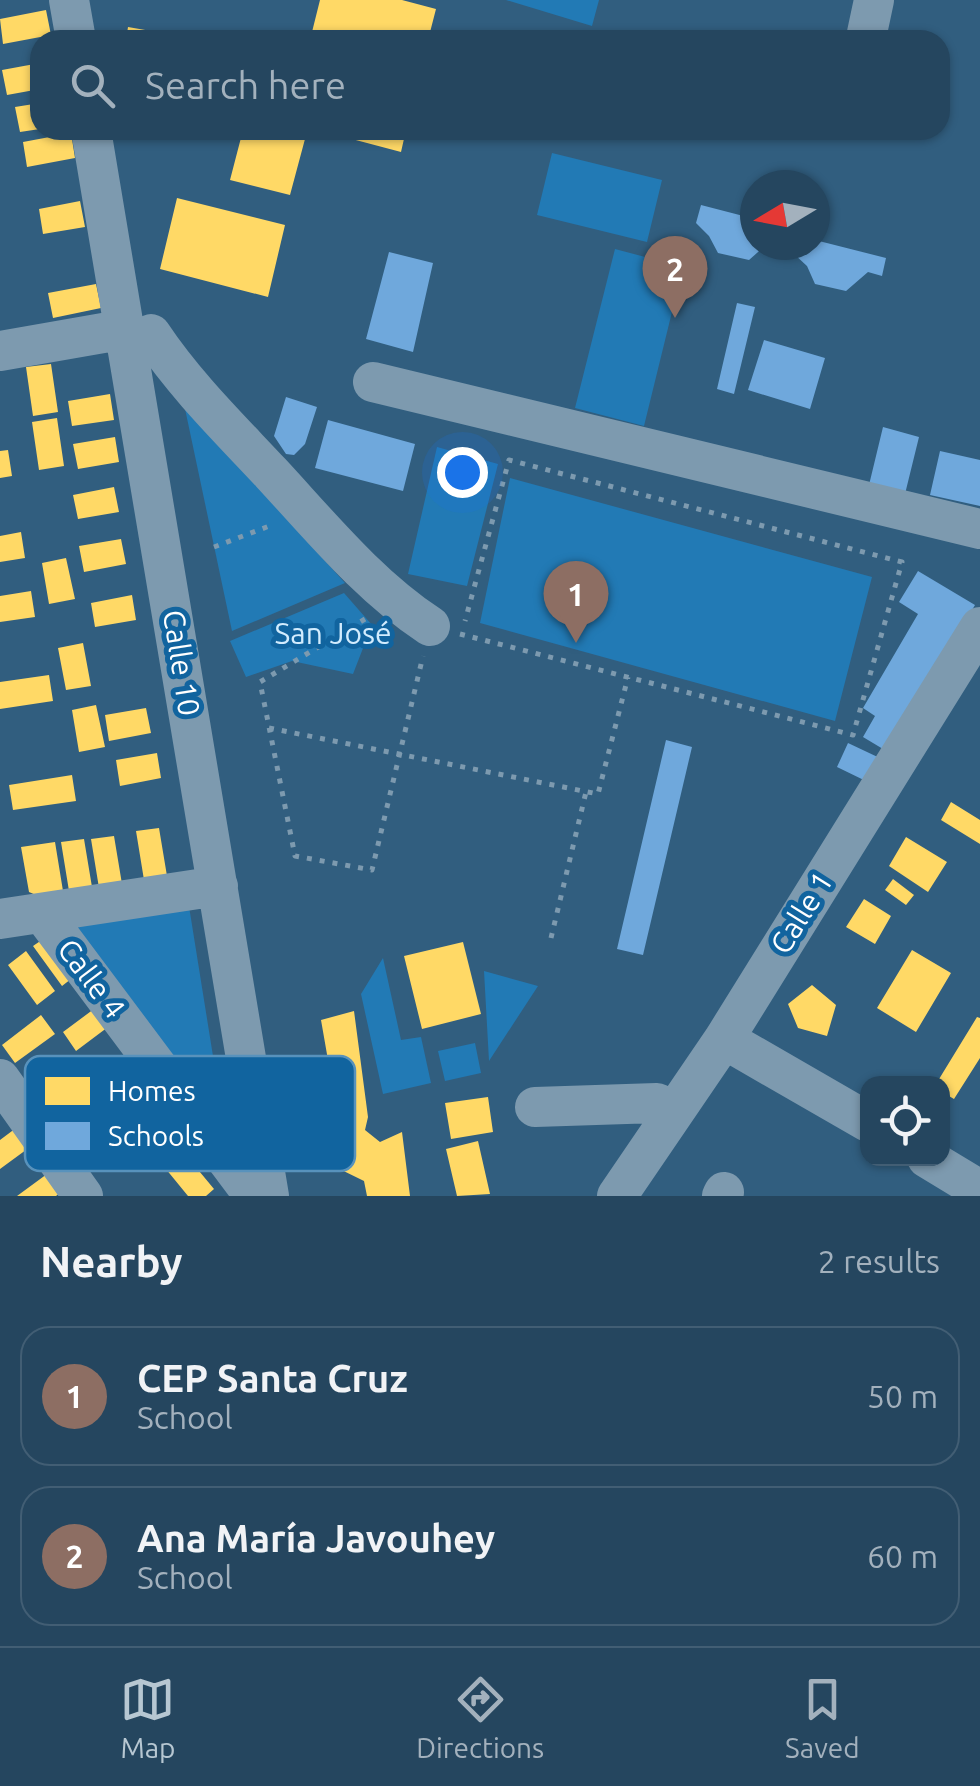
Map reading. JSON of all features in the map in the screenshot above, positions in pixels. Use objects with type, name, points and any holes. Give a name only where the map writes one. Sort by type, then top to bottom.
[{"type":"street","points":[[68,0],[74,30]]},
{"type":"street","name":"Calle 10","points":[[94,140],[139,331],[239,1056]]},
{"type":"street","points":[[0,350],[139,331],[393,602],[446,630]]},
{"type":"street","points":[[372,382],[980,529]]},
{"type":"street","name":"Calle 1","points":[[617,1196],[724,1039],[980,626]]},
{"type":"street","points":[[0,919],[218,886]]},
{"type":"street","name":"Calle 4","points":[[43,914],[152,1056]]},
{"type":"street","points":[[724,1039],[860,1117]]},
{"type":"street","points":[[0,1079],[25,1114]]},
{"type":"street","points":[[536,1107],[657,1103],[674,1112]]},
{"type":"street","points":[[942,1166],[978,1185]]},
{"type":"street","points":[[65,1171],[83,1196]]},
{"type":"path","points":[[393,602],[260,682],[294,856],[372,870],[400,752],[509,460],[902,562],[853,735],[446,630]]},
{"type":"path","points":[[214,547],[307,512]]},
{"type":"path","points":[[269,728],[598,794],[628,677]]},
{"type":"path","points":[[551,938],[586,792]]},
{"type":"green space","points":[[506,0],[599,0],[592,26]]},
{"type":"green space","points":[[552,153],[662,180],[647,242],[537,215]]},
{"type":"green space","points":[[615,249],[683,267],[644,426],[575,408]]},
{"type":"green space","points":[[184,404],[345,583],[232,631]]},
{"type":"green space","points":[[437,447],[498,464],[467,586],[408,574]]},
{"type":"green space","points":[[510,478],[872,577],[835,721],[480,623]]},
{"type":"green space","name":"San José","points":[[344,593],[372,625],[353,674],[292,661],[246,677],[230,641]]},
{"type":"green space","points":[[188,900],[213,1056],[153,1056],[54,926]]},
{"type":"green space","points":[[383,958],[401,1040],[421,1037],[431,1083],[383,1094],[361,994]]},
{"type":"green space","points":[[484,971],[538,986],[489,1061]]},
{"type":"green space","points":[[475,1043],[481,1073],[445,1081],[438,1051]]},
{"type":"building: Homes","points":[[320,0],[402,0],[436,9],[431,30],[312,30]]},
{"type":"building: Homes","points":[[46,10],[50,30],[30,30],[30,39],[3,44],[0,19]]},
{"type":"building: Homes","points":[[30,65],[30,91],[7,95],[2,70]]},
{"type":"building: Homes","points":[[30,105],[30,130],[20,132],[15,107]]},
{"type":"building: Homes","points":[[72,140],[75,158],[27,167],[23,142]]},
{"type":"building: Homes","points":[[240,140],[305,140],[290,195],[230,180]]},
{"type":"building: Homes","points":[[356,140],[404,140],[401,152]]},
{"type":"building: Homes","points":[[177,198],[285,225],[268,297],[160,269]]},
{"type":"building: Homes","points":[[80,201],[85,227],[43,234],[39,209]]},
{"type":"building: Homes","points":[[96,284],[101,308],[53,318],[48,293]]},
{"type":"building: Homes","points":[[51,364],[58,412],[33,416],[26,367]]},
{"type":"building: Homes","points":[[110,394],[114,420],[72,426],[68,401]]},
{"type":"building: Homes","points":[[57,418],[64,466],[39,470],[32,422]]},
{"type":"building: Homes","points":[[115,437],[119,462],[78,469],[73,444]]},
{"type":"building: Homes","points":[[8,450],[12,476],[0,478],[0,451]]},
{"type":"building: Homes","points":[[114,487],[119,512],[78,519],[73,495]]},
{"type":"building: Homes","points":[[21,532],[25,558],[0,562],[0,536]]},
{"type":"building: Homes","points":[[121,539],[126,564],[84,572],[79,546]]},
{"type":"building: Homes","points":[[66,558],[75,599],[49,604],[42,563]]},
{"type":"building: Homes","points":[[31,591],[35,617],[0,622],[0,596]]},
{"type":"building: Homes","points":[[132,595],[136,620],[95,627],[91,603]]},
{"type":"building: Homes","points":[[83,643],[91,686],[66,690],[58,648]]},
{"type":"building: Homes","points":[[49,675],[53,701],[0,709],[0,682]]},
{"type":"building: Homes","points":[[96,705],[105,747],[79,752],[72,710]]},
{"type":"building: Homes","points":[[146,708],[151,733],[109,741],[105,715]]},
{"type":"building: Homes","points":[[157,753],[161,778],[120,786],[116,760]]},
{"type":"building: Homes","points":[[72,775],[76,801],[13,810],[9,785]]},
{"type":"building: Homes","points":[[951,802],[980,820],[980,844],[941,820]]},
{"type":"building: Homes","points":[[159,828],[167,876],[144,880],[136,831]]},
{"type":"building: Homes","points":[[114,836],[122,884],[99,888],[91,839]]},
{"type":"building: Homes","points":[[906,837],[947,862],[928,892],[889,866]]},
{"type":"building: Homes","points":[[84,839],[92,887],[69,891],[61,842]]},
{"type":"building: Homes","points":[[55,842],[63,891],[36,895],[29,892],[21,847]]},
{"type":"building: Homes","points":[[893,879],[914,895],[906,905],[885,890]]},
{"type":"building: Homes","points":[[864,899],[891,916],[875,944],[846,927]]},
{"type":"building: Homes","points":[[52,933],[80,972],[62,986],[33,946]]},
{"type":"building: Homes","points":[[463,942],[481,1014],[422,1029],[404,956]]},
{"type":"building: Homes","points":[[912,950],[951,973],[916,1032],[877,1008]]},
{"type":"building: Homes","points":[[26,951],[55,991],[37,1005],[8,965]]},
{"type":"building: Homes","points":[[812,985],[836,1005],[827,1036],[798,1028],[788,1004]]},
{"type":"building: Homes","points":[[102,1003],[116,1021],[76,1051],[63,1032]]},
{"type":"building: Homes","points":[[354,1011],[368,1117],[365,1130],[380,1142],[402,1132],[410,1196],[367,1196],[364,1181],[344,1171],[355,1171],[355,1056],[327,1056],[321,1020]]},
{"type":"building: Homes","points":[[41,1015],[55,1034],[15,1063],[2,1045]]},
{"type":"building: Homes","points":[[977,1017],[980,1018],[980,1058],[954,1099],[950,1097],[950,1076],[941,1076]]},
{"type":"building: Homes","points":[[134,1047],[140,1056],[122,1056]]},
{"type":"building: Homes","points":[[488,1097],[493,1132],[451,1139],[445,1103]]},
{"type":"building: Homes","points":[[16,1128],[25,1140],[25,1151],[0,1169],[0,1140]]},
{"type":"building: Homes","points":[[478,1141],[490,1194],[457,1196],[446,1149]]},
{"type":"building: Homes","points":[[168,1171],[199,1171],[214,1189],[206,1196],[188,1196]]},
{"type":"building: Homes","points":[[47,1174],[61,1192],[56,1196],[17,1196]]},
{"type":"building: Schools","points":[[701,205],[740,215],[740,258],[718,253],[696,223]]},
{"type":"building: Schools","points":[[830,244],[886,258],[882,276],[868,272],[846,291],[815,284],[800,260],[830,260]]},
{"type":"building: Schools","points":[[389,252],[433,263],[413,352],[366,339]]},
{"type":"building: Schools","points":[[737,303],[755,307],[734,394],[717,389]]},
{"type":"building: Schools","points":[[764,340],[825,358],[810,409],[748,390]]},
{"type":"building: Schools","points":[[286,397],[317,407],[305,444],[294,455],[286,454],[274,436]]},
{"type":"building: Schools","points":[[328,420],[415,444],[403,491],[315,468]]},
{"type":"building: Schools","points":[[883,427],[919,437],[905,494],[869,485]]},
{"type":"building: Schools","points":[[940,451],[980,460],[980,506],[930,495]]},
{"type":"building: Schools","points":[[918,571],[975,605],[888,752],[863,737],[875,716],[863,708],[918,614],[899,602]]},
{"type":"building: Schools","points":[[666,740],[692,747],[643,955],[617,949]]},
{"type":"building: Schools","points":[[848,743],[884,760],[872,784],[837,767]]},
{"type":"place","name":"Ana María Javouhey","points":[[675,318]]},
{"type":"place","name":"CEP Santa Cruz","points":[[576,643]]}]
